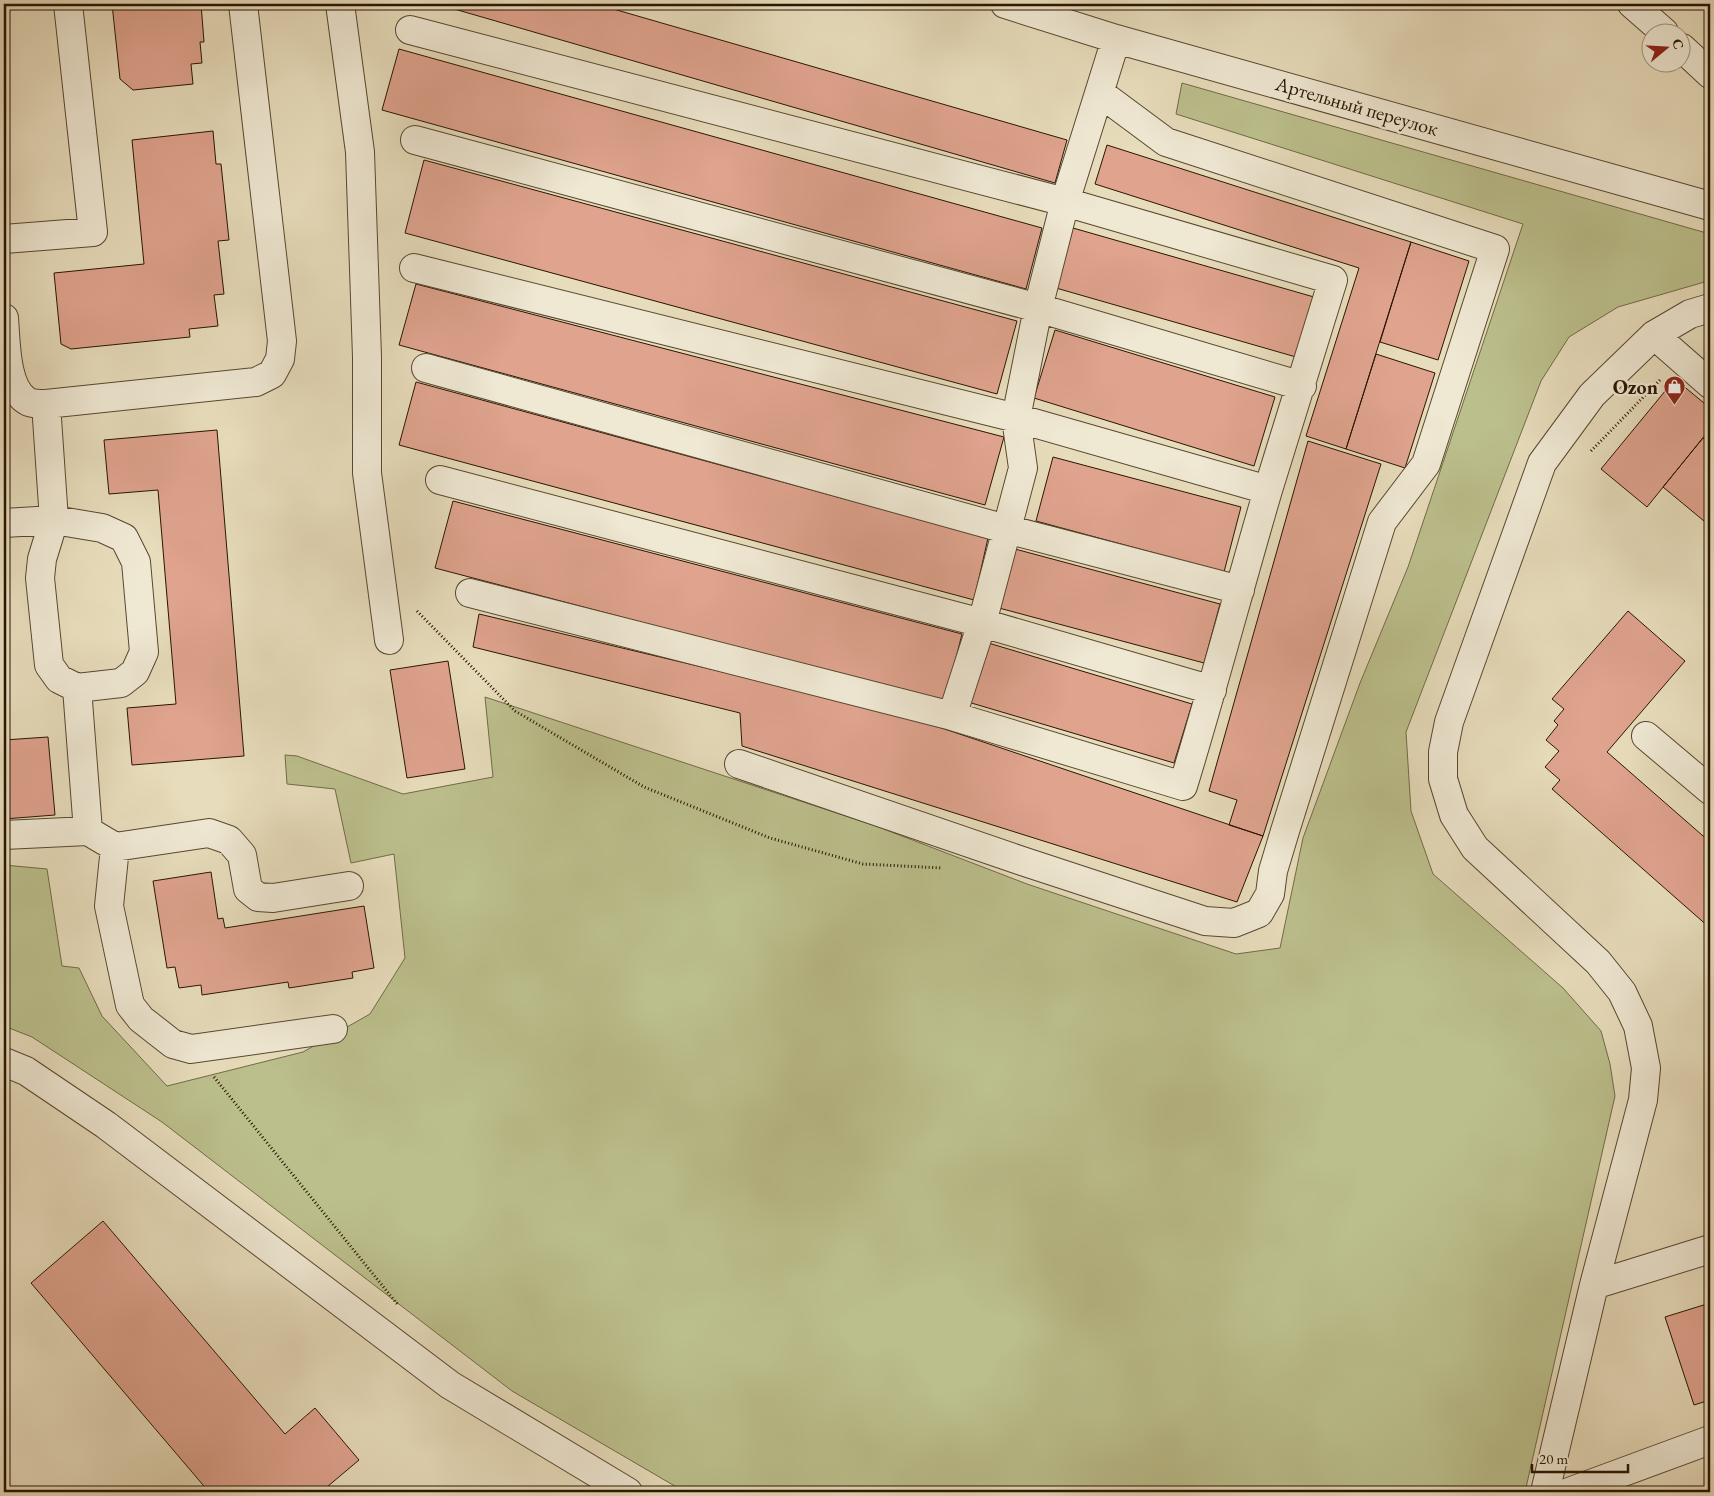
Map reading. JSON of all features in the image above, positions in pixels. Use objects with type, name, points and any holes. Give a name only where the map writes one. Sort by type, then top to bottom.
[{"type":"street","points":[[4,239],[92,232],[68,4]]},
{"type":"street","points":[[4,318],[10,372],[15,390],[27,401],[46,404],[237,385],[256,382],[272,374],[280,359],[282,341],[243,4]]},
{"type":"street","points":[[340,4],[360,152],[367,357],[367,473],[389,640]]},
{"type":"street","name":"Артельный переулок","points":[[1005,4],[1116,39],[1710,206]]},
{"type":"street","points":[[1632,4],[1653,22]]},
{"type":"street","points":[[410,30],[1065,202],[1333,280],[1302,386],[1268,490],[1183,786],[952,716],[470,593]]},
{"type":"street","points":[[952,716],[982,624],[1022,468],[1016,418],[1038,308],[1065,202],[1116,39]]},
{"type":"street","points":[[1692,57],[1710,74]]},
{"type":"street","points":[[739,764],[1022,861],[1205,921],[1234,924],[1259,913],[1270,894],[1285,831],[1382,522],[1426,464],[1495,249],[1166,142],[1100,93]]},
{"type":"street","points":[[415,140],[1038,308],[1302,386]]},
{"type":"street","points":[[414,268],[1016,418],[1268,490]]},
{"type":"street","points":[[1545,1492],[1594,1285],[1642,1100],[1646,1068],[1638,1026],[1622,992],[1598,962],[1475,848],[1454,815],[1442,779],[1443,752],[1449,722],[1542,463],[1592,395],[1654,334],[1690,314],[1710,308]]},
{"type":"street","points":[[1654,334],[1710,384]]},
{"type":"street","points":[[426,368],[1006,528],[1240,590]]},
{"type":"street","points":[[4,523],[54,520],[102,528],[124,538],[136,562],[144,652],[135,672],[121,683],[77,688],[59,679],[49,665],[40,578],[42,559],[54,520],[46,404]]},
{"type":"street","points":[[440,480],[982,624],[1212,690]]},
{"type":"street","points":[[77,688],[88,831]]},
{"type":"street","points":[[1646,736],[1710,790]]},
{"type":"street","points":[[4,835],[88,831],[115,847],[209,833],[230,840],[242,855],[248,889],[258,897],[273,898],[349,886]]},
{"type":"street","points":[[115,847],[109,906],[130,1005],[141,1019],[173,1044],[191,1049],[333,1029]]},
{"type":"street","points":[[4,1062],[26,1071],[106,1125],[450,1386],[628,1492]]},
{"type":"street","points":[[1594,1285],[1710,1249]]},
{"type":"street","points":[[1569,1492],[1710,1440]]},
{"type":"path","points":[[383,592],[405,601],[515,711],[644,787],[770,838],[863,864],[947,868]]},
{"type":"path","points":[[191,1049],[404,1313]]},
{"type":"green space","points":[[1182,83],[1710,234],[1710,275],[1708,281],[1618,307],[1569,337],[1541,381],[1406,732],[1411,811],[1433,874],[1563,988],[1601,1031],[1610,1064],[1615,1096],[1525,1492],[685,1492],[512,1391],[162,1122],[32,1037],[4,1026],[4,865],[47,869],[62,966],[79,968],[102,1016],[167,1086],[303,1052],[370,1014],[405,958],[394,854],[351,863],[335,789],[287,784],[285,755],[297,756],[403,794],[493,777],[485,697],[876,826],[1027,884],[1236,954],[1280,948],[1303,838],[1360,683],[1408,567],[1523,224],[1176,114]]},
{"type":"building","points":[[112,4],[201,4],[204,42],[200,42],[202,63],[191,64],[193,84],[133,90],[120,79]]},
{"type":"building","points":[[437,4],[596,4],[1067,140],[1055,183]]},
{"type":"building","points":[[399,49],[1042,228],[1026,289],[382,110]]},
{"type":"building","points":[[213,131],[216,164],[221,164],[229,240],[218,241],[224,294],[214,295],[218,326],[189,329],[190,337],[71,349],[61,344],[54,273],[144,264],[132,140]]},
{"type":"building","points":[[1107,145],[1411,242],[1346,449],[1306,436],[1359,268],[1095,184]]},
{"type":"building","points":[[424,160],[1017,321],[997,394],[405,233]]},
{"type":"building","points":[[1073,228],[1314,297],[1296,357],[1056,288]]},
{"type":"building","points":[[1411,242],[1469,261],[1438,360],[1380,342]]},
{"type":"building","points":[[416,284],[1004,437],[985,505],[399,345]]},
{"type":"building","points":[[1055,330],[1275,397],[1254,466],[1034,398]]},
{"type":"building","points":[[1376,354],[1435,373],[1405,468],[1346,449]]},
{"type":"building","points":[[1675,379],[1710,408],[1710,429],[1647,507],[1601,469]]},
{"type":"building","points":[[416,382],[988,538],[974,600],[399,445]]},
{"type":"building","points":[[217,430],[244,756],[132,765],[127,708],[176,704],[158,490],[109,494],[104,440]]},
{"type":"building","points":[[1703,438],[1710,445],[1710,526],[1663,487]]},
{"type":"building","points":[[1308,441],[1381,464],[1263,836],[1229,825],[1237,800],[1209,791]]},
{"type":"building","points":[[1053,457],[1241,507],[1224,572],[1036,521]]},
{"type":"building","points":[[453,501],[962,634],[945,702],[435,568]]},
{"type":"building","points":[[1015,549],[1220,604],[1204,663],[999,608]]},
{"type":"building","points":[[1628,611],[1685,661],[1607,752],[1710,842],[1710,928],[1552,789],[1560,780],[1545,767],[1559,751],[1546,740],[1558,725],[1554,721],[1564,709],[1552,699]]},
{"type":"building","points":[[479,614],[900,714],[1263,836],[1237,902],[742,746],[740,713],[473,647]]},
{"type":"building","points":[[985,642],[1192,704],[1174,763],[968,702]]},
{"type":"building","points":[[448,661],[465,769],[407,778],[390,670]]},
{"type":"building","points":[[48,737],[55,815],[4,819],[4,740]]},
{"type":"building","points":[[211,872],[218,919],[223,918],[225,928],[364,906],[374,968],[352,972],[353,978],[289,988],[288,982],[202,995],[201,985],[179,988],[175,967],[167,968],[153,881]]},
{"type":"building","points":[[103,1221],[285,1434],[315,1408],[359,1460],[321,1492],[209,1492],[31,1283]]},
{"type":"building","points":[[1710,1303],[1710,1400],[1694,1405],[1665,1317]]},
{"type":"place","name":"Ozon","points":[[1674,406]]}]
